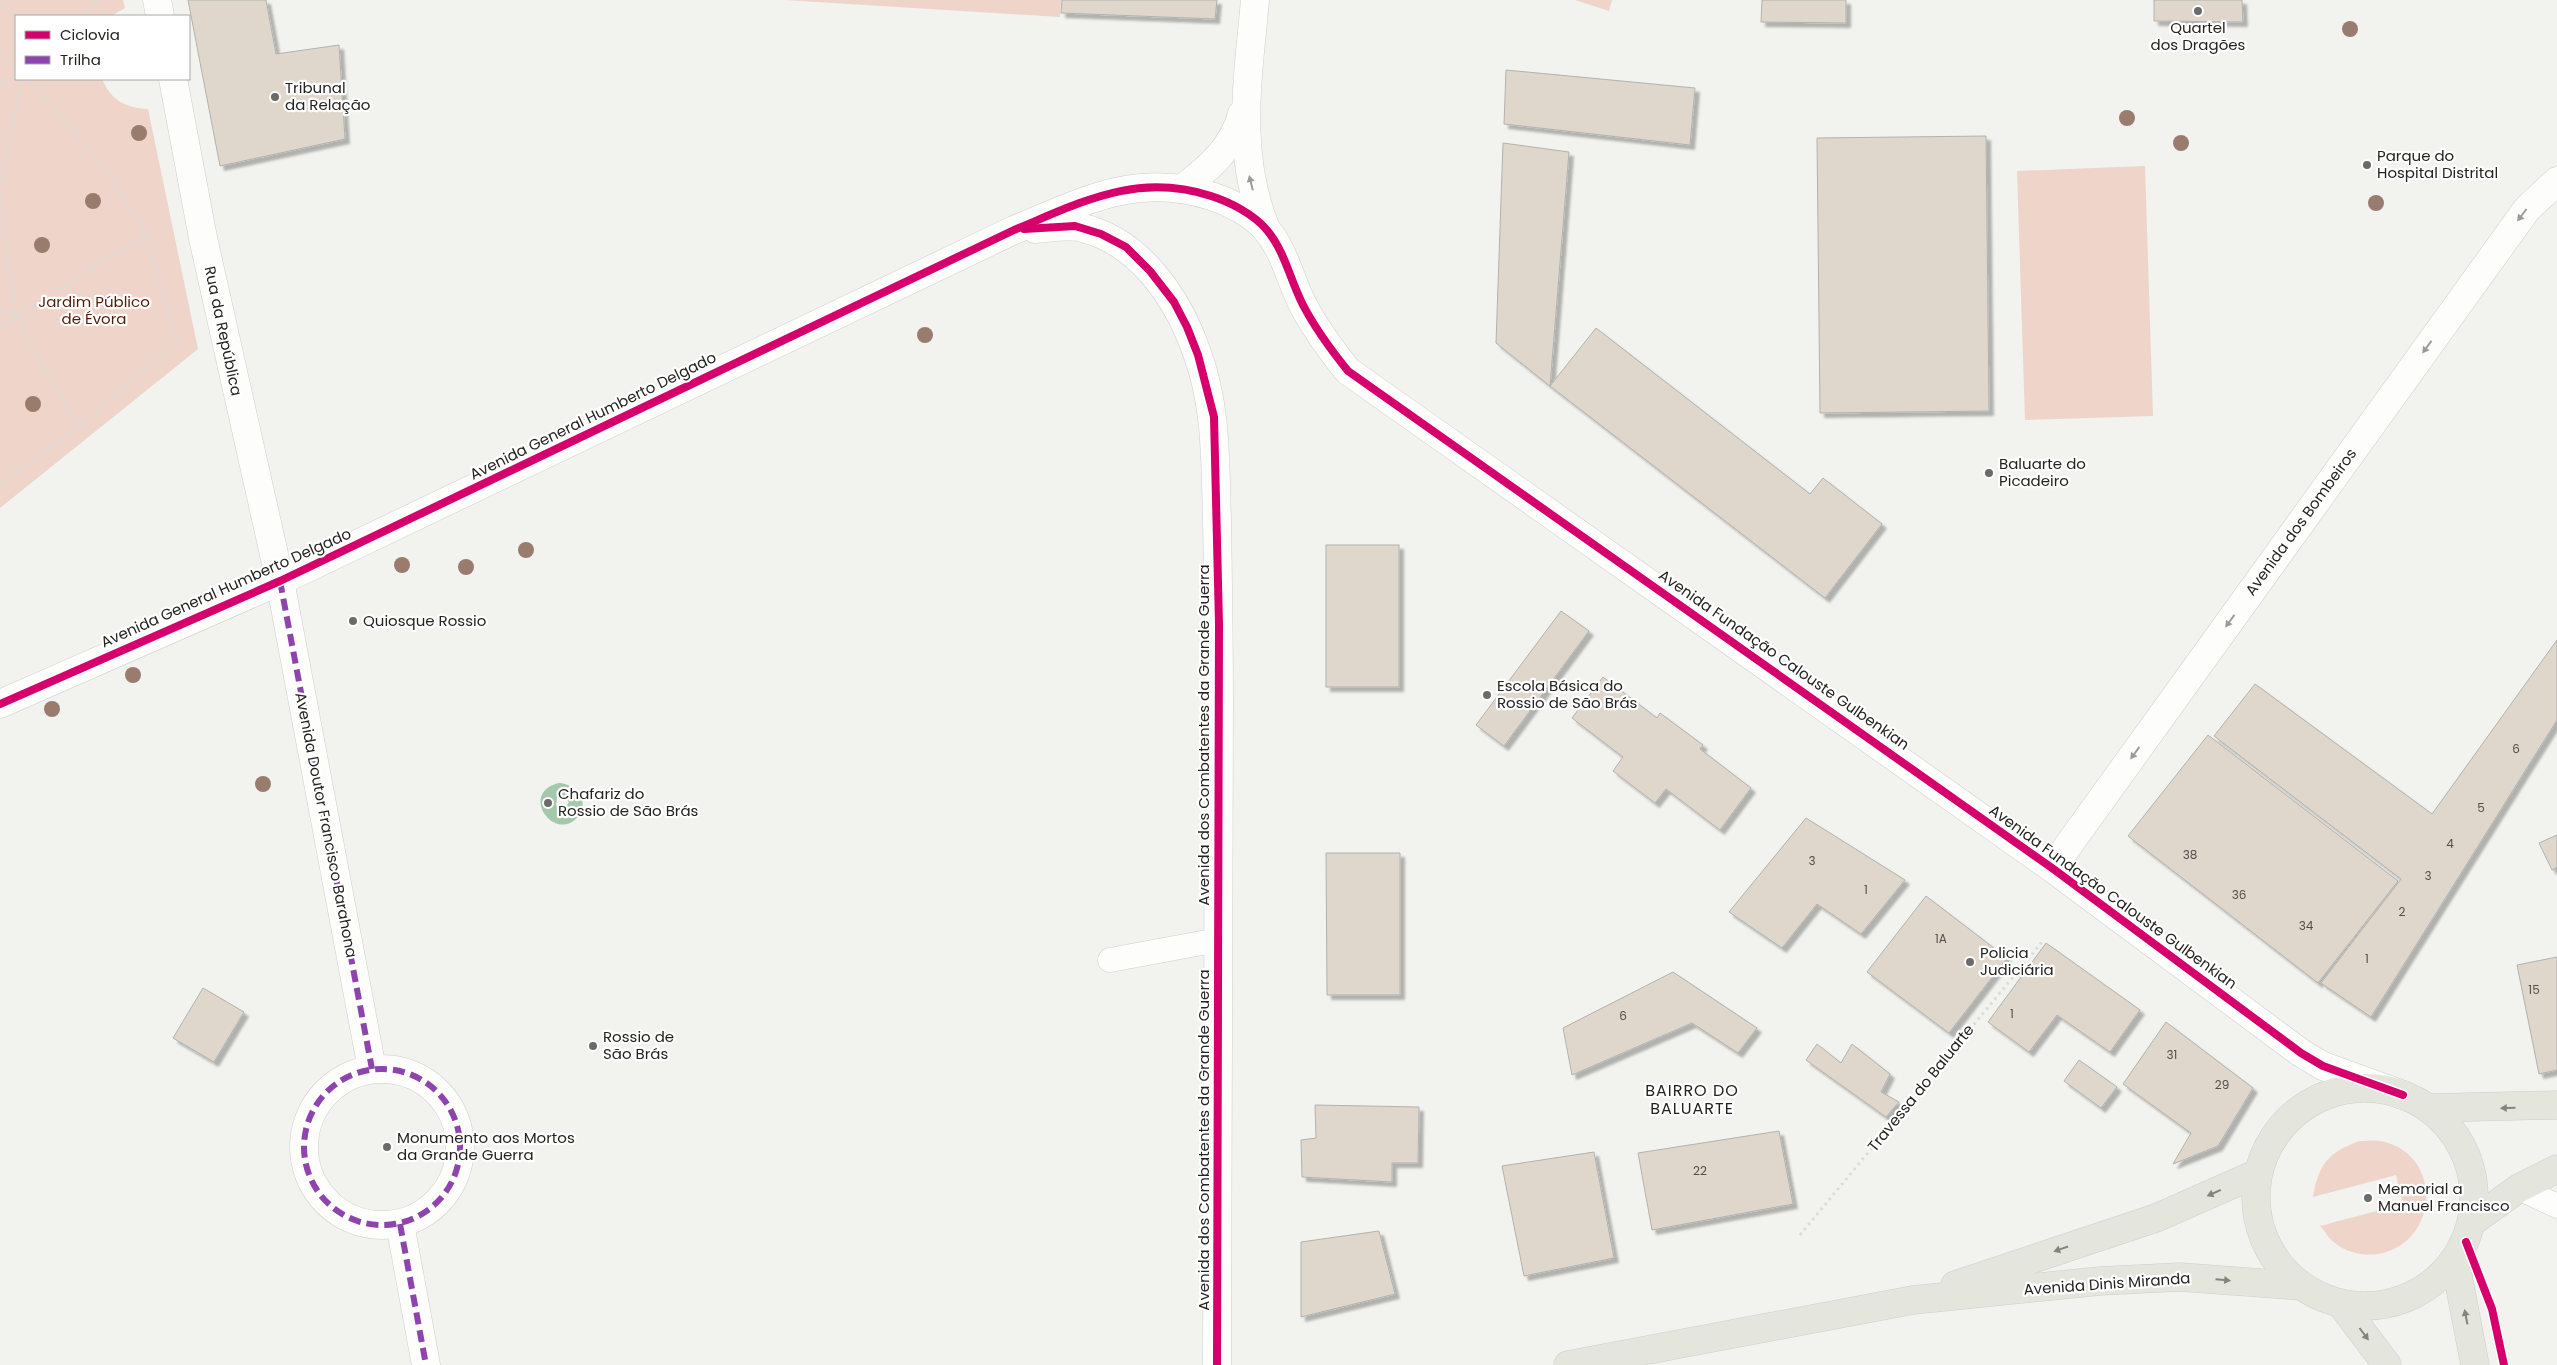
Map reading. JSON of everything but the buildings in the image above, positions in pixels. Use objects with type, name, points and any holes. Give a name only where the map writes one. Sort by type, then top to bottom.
[{"type":"main road","points":[[2375,1089],[2403,1095],[2429,1108],[2452,1131],[2468,1159],[2475,1190],[2472,1222],[2466,1242],[2455,1261],[2432,1284],[2405,1299],[2374,1306],[2341,1304],[2320,1297],[2302,1286],[2278,1264],[2263,1236],[2256,1205],[2258,1173],[2270,1143],[2290,1118],[2316,1100],[2347,1090],[2375,1089]]},
{"type":"main road","points":[[2429,1108],[2557,1105]]},
{"type":"main road","points":[[2472,1222],[2519,1188],[2557,1169]]},
{"type":"main road","name":"Avenida Dinis Miranda","points":[[1913,1300],[2156,1218],[2258,1173]]},
{"type":"main road","points":[[2455,1261],[2475,1365]]},
{"type":"main road","name":"Avenida Dinis Miranda","points":[[1568,1365],[1913,1300],[2100,1281],[2180,1276],[2302,1286]]},
{"type":"main road","points":[[2341,1304],[2387,1365]]},
{"type":"street","points":[[157,0],[160,15]]},
{"type":"street","points":[[1255,0],[1245,139],[1249,175],[1257,208],[1266,229]]},
{"type":"street","name":"Rua da República","points":[[173,80],[203,238],[280,581]]},
{"type":"street","points":[[1193,191],[1232,139],[1241,116],[1248,80]]},
{"type":"street","name":"Avenida dos Bombeiros","points":[[2052,868],[2526,209],[2557,181]]},
{"type":"street","name":"Avenida General Humberto Delgado","points":[[0,704],[280,581],[1014,230],[1085,201],[1113,192],[1141,186],[1193,191]]},
{"type":"street","name":"Avenida Fundação Calouste Gulbenkian","points":[[1193,191],[1238,207],[1266,229],[1283,257],[1302,305],[1332,351],[1348,370],[2052,868],[2301,1053],[2323,1066],[2403,1095]]},
{"type":"street","name":"Avenida dos Combatentes da Grande Guerra","points":[[1014,230],[1075,226],[1101,234],[1126,247],[1150,271],[1174,302],[1198,355],[1214,417],[1219,624],[1217,1365]]},
{"type":"street","name":"Avenida Doutor Francisco Barahona","points":[[280,581],[372,1069]]},
{"type":"street","points":[[372,1069],[399,1069],[421,1078],[440,1092],[453,1112],[461,1134],[461,1158],[454,1181],[440,1201],[421,1216],[400,1224],[368,1224],[344,1216],[325,1201],[311,1182],[304,1158],[304,1134],[312,1110],[322,1098],[346,1077],[372,1069]]},
{"type":"street","points":[[400,1224],[426,1365]]},
{"type":"lane","points":[[1110,960],[1218,940]]},
{"type":"lane","points":[[2519,1188],[2557,1206]]},
{"type":"path","points":[[83,15],[96,0]]},
{"type":"path","points":[[0,5],[15,17]]},
{"type":"path","points":[[0,51],[15,65]]},
{"type":"path","points":[[0,84],[15,77]]},
{"type":"path","points":[[0,184],[22,80]]},
{"type":"path","points":[[0,484],[78,426],[178,341],[146,235],[103,163],[29,80]]},
{"type":"path","points":[[0,198],[16,316],[78,426]]},
{"type":"path","points":[[0,328],[16,316],[146,235]]},
{"type":"path","points":[[0,310],[16,316]]},
{"type":"green space","name":"Jardim Público de Évora","points":[[0,0],[123,0],[125,8],[113,15],[15,15],[15,80],[103,80],[110,92],[120,102],[132,107],[148,109],[198,349],[0,508]]},
{"type":"green space","points":[[785,0],[1061,0],[1060,17]]},
{"type":"green space","points":[[1575,0],[1612,0],[1609,11]]},
{"type":"green space","points":[[2145,166],[2153,416],[2025,420],[2017,171]]},
{"type":"green space","points":[[2360,1141],[2380,1141],[2401,1149],[2415,1162],[2424,1179],[2426,1198],[2423,1216],[2414,1233],[2399,1246],[2378,1254],[2367,1255],[2345,1249],[2333,1241],[2320,1226],[2403,1204],[2396,1175],[2313,1197],[2318,1176],[2327,1161],[2340,1150]]},
{"type":"shaded area","name":"Chafariz do Rossio de São Brás","points":[[559,783],[575,789],[582,798],[583,803],[579,815],[570,823],[561,824],[552,821],[545,814],[541,806],[541,797],[547,789]],"holes":[[[562,796],[569,802],[565,809],[558,808],[556,805],[557,798]]]},
{"type":"marked path","points":[[280,581],[372,1069]]},
{"type":"marked path","points":[[374,1069],[390,1069],[405,1072],[419,1078],[432,1086],[443,1097],[457,1124],[460,1147],[459,1162],[451,1184],[443,1197],[432,1208],[405,1222],[390,1225],[374,1225],[359,1222],[345,1216],[332,1208],[321,1197],[307,1170],[304,1155],[304,1139],[307,1124],[313,1110],[321,1097],[332,1086],[359,1072],[374,1069]]},
{"type":"marked path","points":[[400,1224],[426,1365]]},
{"type":"cycle path","points":[[0,704],[280,581],[1014,230],[1110,193],[1158,187],[1184,189],[1211,196],[1233,205],[1255,218],[1266,229],[1278,247],[1308,314],[1348,371],[2052,868],[2301,1053],[2323,1066],[2403,1095]]},
{"type":"cycle path","points":[[1024,229],[1075,226],[1101,234],[1126,247],[1150,271],[1174,302],[1187,327],[1198,355],[1214,417],[1219,624],[1217,1365]]},
{"type":"cycle path","points":[[2466,1242],[2492,1309],[2504,1365]]},
{"type":"place","name":"Quartel dos Dragões","points":[[2198,11]]},
{"type":"place","name":"Tribunal da Relação","points":[[275,97]]},
{"type":"place","name":"Parque do Hospital Distrital","points":[[2367,165]]},
{"type":"place","name":"Baluarte do Picadeiro","points":[[1989,473]]},
{"type":"place","name":"Quiosque Rossio","points":[[353,621]]},
{"type":"place","name":"Escola Básica do Rossio de São Brás","points":[[1487,695]]},
{"type":"place","name":"Chafariz do Rossio de São Brás","points":[[548,803]]},
{"type":"place","name":"Policia Judiciária","points":[[1970,962]]},
{"type":"place","name":"Rossio de São Brás","points":[[593,1046]]},
{"type":"place","name":"Monumento aos Mortos da Grande Guerra","points":[[387,1147]]},
{"type":"place","name":"Memorial a Manuel Francisco","points":[[2368,1198]]},
{"type":"district","name":"BAIRRO DO BALUARTE","points":[[1692,1099]]}]
